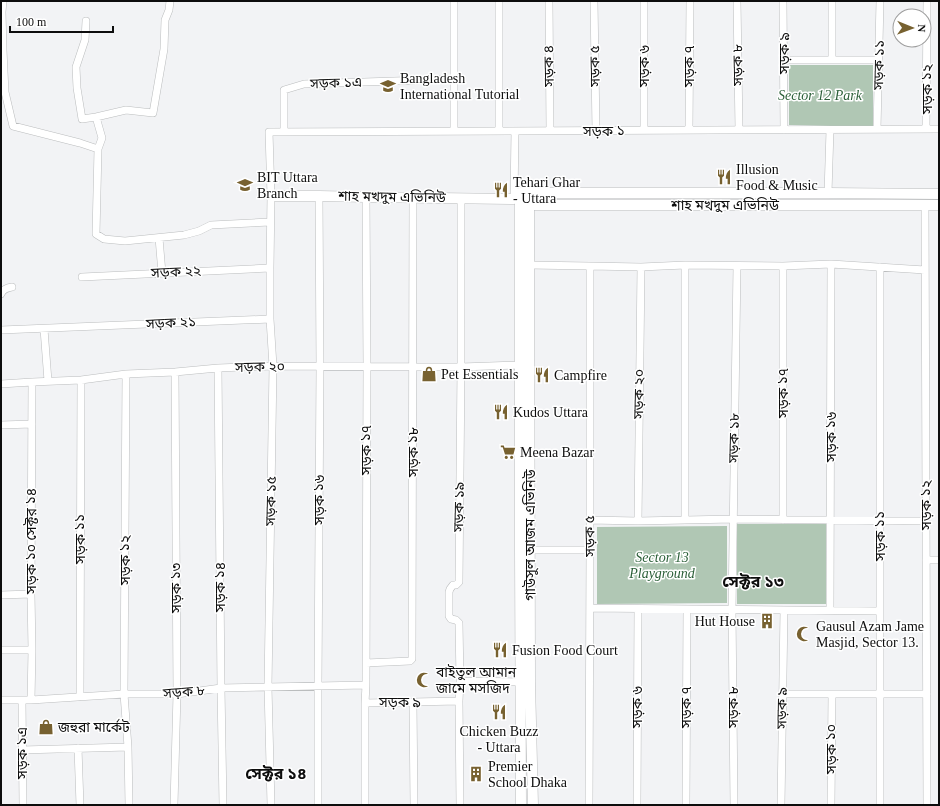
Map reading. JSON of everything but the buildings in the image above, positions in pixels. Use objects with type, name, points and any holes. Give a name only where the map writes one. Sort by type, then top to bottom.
[{"type":"street","points":[[3,1],[2,12],[5,92],[13,126],[98,149]]},
{"type":"street","points":[[86,21],[84,40],[76,67],[77,88],[82,119],[126,110],[154,114],[164,49],[165,20],[170,10],[170,1]]},
{"type":"street","points":[[454,1],[454,131]]},
{"type":"street","points":[[499,131],[500,1]]},
{"type":"street","name":"সড়ক ৪","points":[[549,1],[550,131]]},
{"type":"street","name":"সড়ক ৫","points":[[594,1],[596,130]]},
{"type":"street","name":"সড়ক ৬","points":[[644,1],[644,130]]},
{"type":"street","name":"সড়ক ৭","points":[[689,130],[690,1]]},
{"type":"street","name":"সড়ক ৮","points":[[737,1],[739,130]]},
{"type":"street","name":"সড়ক ৯","points":[[783,1],[784,130]]},
{"type":"street","points":[[832,1],[832,60]]},
{"type":"street","name":"সড়ক ১১","points":[[877,130],[880,1]]},
{"type":"street","name":"সড়ক ১২","points":[[926,129],[927,1]]},
{"type":"street","points":[[784,60],[879,60]]},
{"type":"street","name":"সড়ক ১এ","points":[[284,132],[284,90],[304,84],[454,80]]},
{"type":"street","points":[[96,117],[102,138],[98,149],[96,234],[104,239],[125,241],[159,238],[184,235],[199,231],[211,225],[270,222]]},
{"type":"street","name":"সড়ক ১","points":[[269,132],[939,129]]},
{"type":"street","points":[[828,193],[830,130]]},
{"type":"street","points":[[515,131],[522,199]]},
{"type":"street","name":"সড়ক ১৫","points":[[269,132],[271,196],[270,319],[273,366],[268,687],[271,805]]},
{"type":"street","points":[[840,193],[840,205]]},
{"type":"street","points":[[658,205],[659,194]]},
{"type":"street","name":"শাহ মখদুম এভিনিউ","points":[[522,199],[659,194],[939,194]]},
{"type":"street","name":"শাহ মখদুম এভিনিউ","points":[[271,196],[522,199],[658,205],[939,205]]},
{"type":"street","name":"সড়ক ১৬","points":[[318,805],[320,366],[319,196]]},
{"type":"street","name":"সড়ক ১৭","points":[[365,805],[367,366],[366,197]]},
{"type":"street","name":"সড়ক ১৮","points":[[366,663],[410,661],[412,659],[413,198]]},
{"type":"street","name":"সড়ক ১৯","points":[[460,805],[459,623],[456,620],[451,619],[449,616],[449,592],[453,585],[456,585],[459,582],[461,198]]},
{"type":"street","name":"গাউসুল আজম এভিনিউ","points":[[521,805],[520,682],[525,550],[529,265],[522,199]]},
{"type":"street","name":"গাউসুল আজম এভিনিউ","points":[[522,199],[520,365],[533,805]]},
{"type":"street","name":"সড়ক ১২","points":[[925,205],[927,805]]},
{"type":"street","points":[[159,238],[162,273]]},
{"type":"street","points":[[529,265],[641,267],[685,265],[783,266],[832,264],[925,270]]},
{"type":"street","name":"সড়ক ১৬","points":[[830,610],[832,264]]},
{"type":"street","points":[[685,265],[685,520]]},
{"type":"street","name":"সড়ক ৫","points":[[589,805],[590,266]]},
{"type":"street","name":"সড়ক ১৮","points":[[732,610],[736,266]]},
{"type":"street","name":"সড়ক ১৭","points":[[783,266],[783,520]]},
{"type":"street","name":"সড়ক ২০","points":[[638,521],[641,267]]},
{"type":"street","name":"সড়ক ১১","points":[[880,267],[880,805]]},
{"type":"street","name":"সড়ক ২২","points":[[82,277],[270,268]]},
{"type":"street","points":[[1,294],[6,289],[12,287]]},
{"type":"street","name":"সড়ক ২১","points":[[1,330],[270,319]]},
{"type":"street","points":[[44,329],[48,381]]},
{"type":"street","name":"সড়ক ২০","points":[[1,384],[81,380],[126,374],[218,368],[273,366],[461,367],[520,365]]},
{"type":"street","name":"সড়ক ১৪","points":[[218,368],[220,688],[223,805]]},
{"type":"street","name":"সড়ক ১৩","points":[[174,805],[177,694],[175,372]]},
{"type":"street","name":"সড়ক ১২","points":[[126,374],[124,694],[128,747],[129,805]]},
{"type":"street","name":"সড়ক ১১","points":[[80,697],[81,380]]},
{"type":"street","name":"সড়ক ১০ সেক্টর ১৪","points":[[31,700],[32,382]]},
{"type":"street","points":[[1,425],[32,424]]},
{"type":"street","points":[[590,520],[638,521],[733,519],[926,521]]},
{"type":"street","points":[[525,550],[590,550]]},
{"type":"street","points":[[926,560],[939,560]]},
{"type":"street","points":[[1,595],[31,594]]},
{"type":"street","points":[[590,608],[880,611]]},
{"type":"street","name":"সড়ক ৬","points":[[637,805],[638,609]]},
{"type":"street","name":"সড়ক ৭","points":[[686,805],[687,609]]},
{"type":"street","name":"সড়ক ৮","points":[[732,610],[734,805]]},
{"type":"street","name":"সড়ক ৯","points":[[781,805],[784,610]]},
{"type":"street","points":[[1,650],[32,650]]},
{"type":"street","points":[[460,681],[520,682]]},
{"type":"street","name":"সড়ক ৮","points":[[1,700],[31,700],[124,694],[177,694],[220,688],[366,685]]},
{"type":"street","points":[[782,694],[927,694]]},
{"type":"street","name":"সড়ক ১০","points":[[831,805],[832,694]]},
{"type":"street","name":"সড়ক ১এ","points":[[22,700],[23,805]]},
{"type":"street","name":"সড়ক ৯","points":[[365,703],[459,701]]},
{"type":"street","points":[[413,703],[414,805]]},
{"type":"street","points":[[22,750],[128,747]]},
{"type":"street","points":[[78,748],[80,805]]},
{"type":"green space","name":"Sector 12 Park","points":[[789,65],[873,65],[873,127],[789,125]]},
{"type":"green space","points":[[737,524],[826,524],[826,604],[737,604]]},
{"type":"green space","name":"Sector 13 Playground","points":[[727,526],[727,603],[597,604],[597,527]]},
{"type":"place","name":"Bangladesh International Tutorial","points":[[388,86]]},
{"type":"place","name":"Illusion Food & Music","points":[[724,177]]},
{"type":"place","name":"BIT Uttara Branch","points":[[245,185]]},
{"type":"place","name":"Tehari Ghar - Uttara","points":[[501,190]]},
{"type":"place","name":"Pet Essentials","points":[[429,374]]},
{"type":"place","name":"Campfire","points":[[542,375]]},
{"type":"place","name":"Kudos Uttara","points":[[501,412]]},
{"type":"place","name":"Meena Bazar","points":[[508,452]]},
{"type":"place","name":"Hut House","points":[[767,621]]},
{"type":"place","name":"Gausul Azam Jame Masjid, Sector 13.","points":[[804,634]]},
{"type":"place","name":"Fusion Food Court","points":[[500,650]]},
{"type":"place","name":"বাইতুল আমান জামে মসজিদ","points":[[424,680]]},
{"type":"place","name":"Chicken Buzz - Uttara","points":[[499,712]]},
{"type":"place","name":"জহুরা মার্কেট","points":[[46,727]]},
{"type":"place","name":"Premier School Dhaka","points":[[476,774]]},
{"type":"district","name":"সেক্টর ১৩","points":[[753,581]]},
{"type":"district","name":"সেক্টর ১৪","points":[[276,773]]}]
